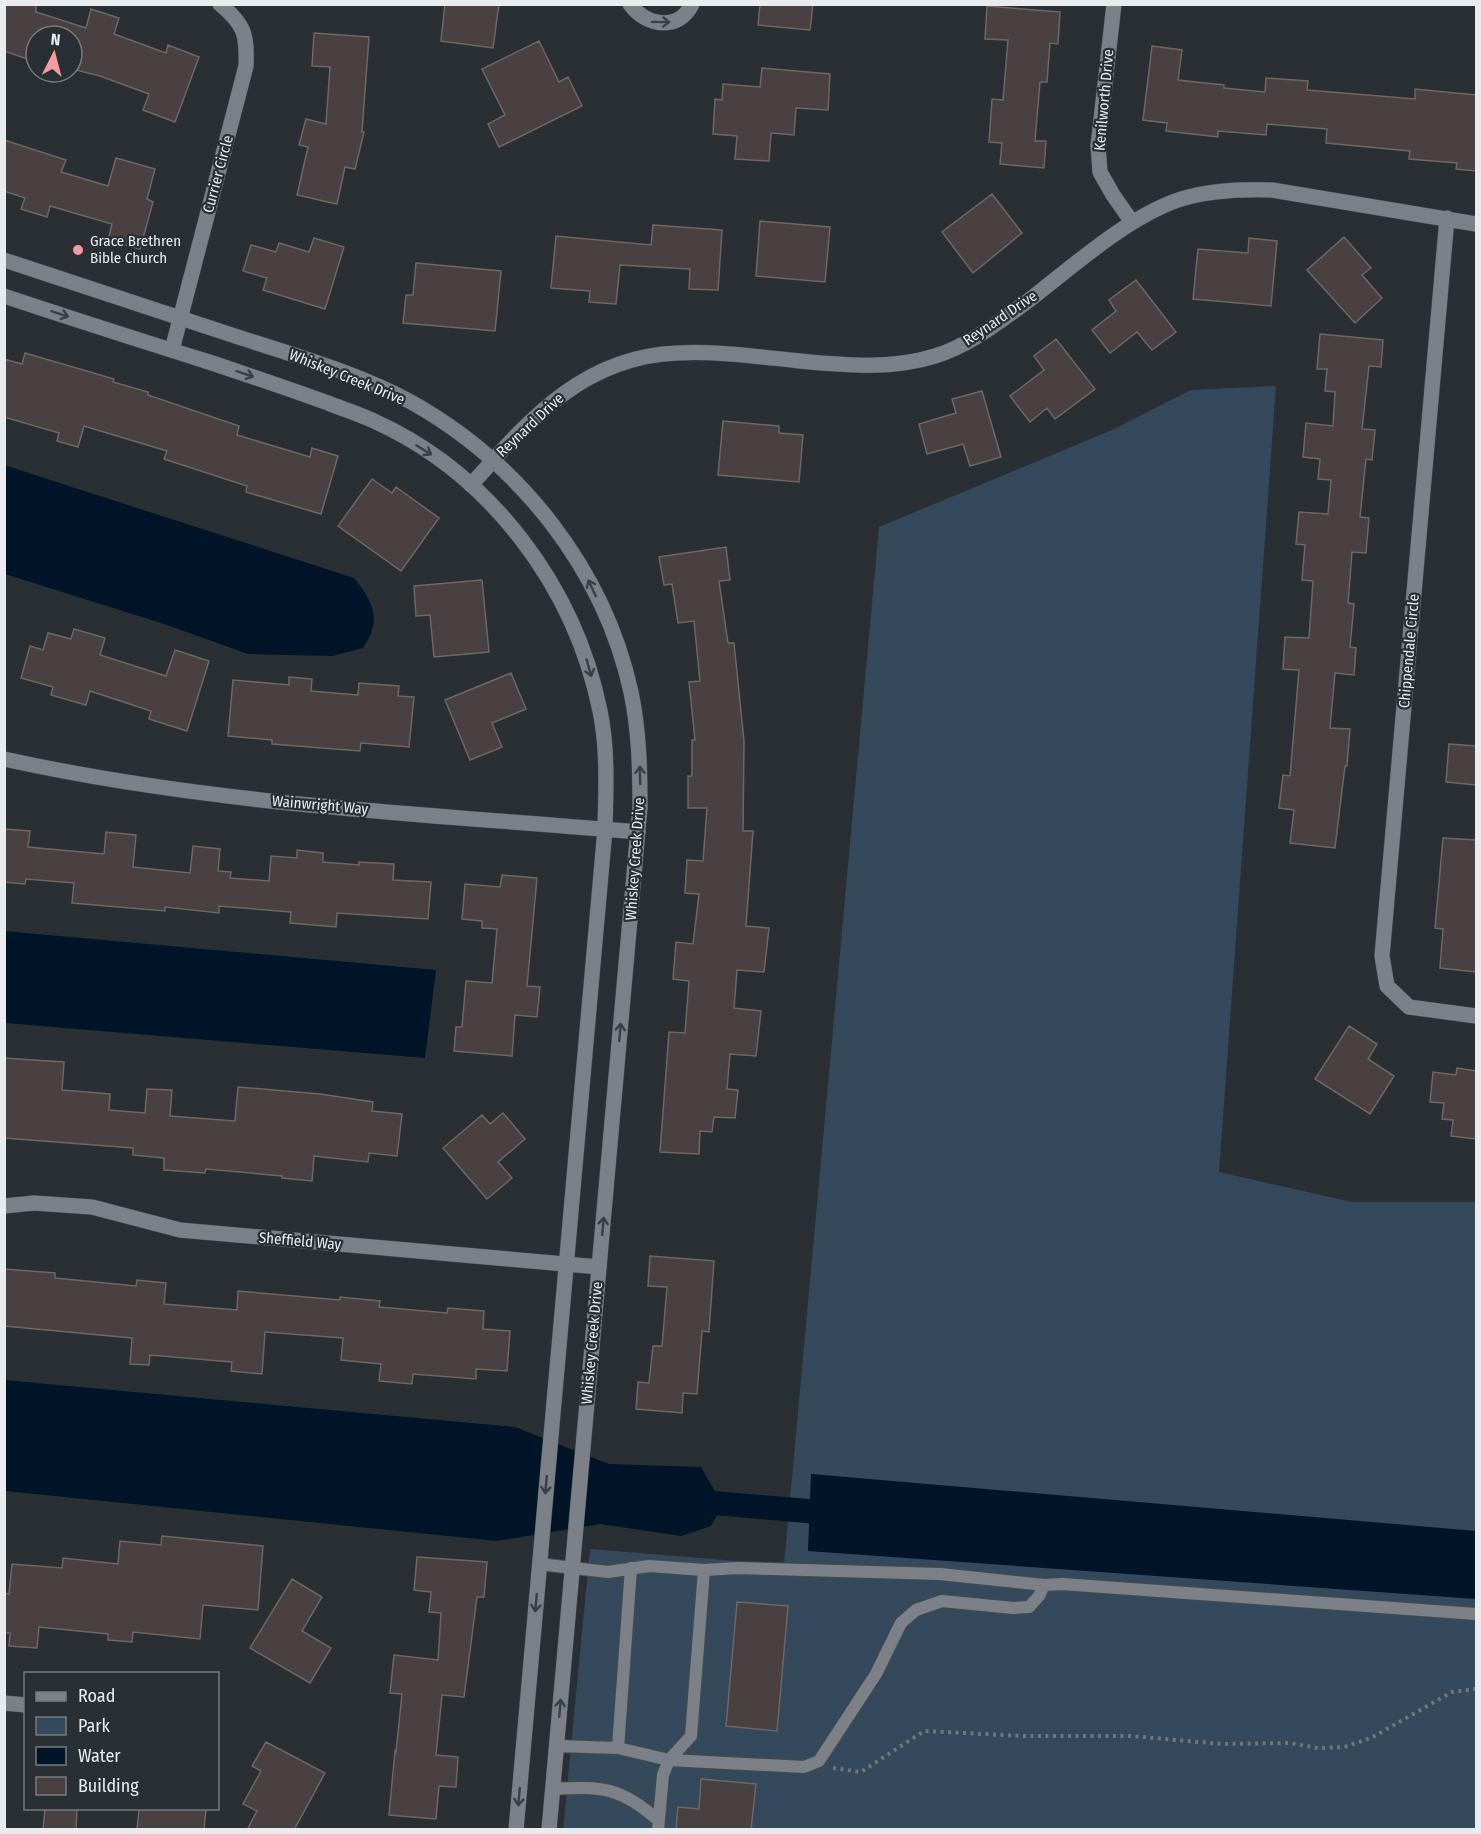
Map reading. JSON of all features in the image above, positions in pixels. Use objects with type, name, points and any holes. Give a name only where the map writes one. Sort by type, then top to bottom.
[{"type":"street","name":"Currier Circle","points":[[172,351],[246,66],[246,41],[236,18],[220,4]]},
{"type":"street","points":[[630,4],[643,18],[664,24],[683,17],[692,4]]},
{"type":"street","name":"Kenilworth Drive","points":[[1114,4],[1098,146],[1100,172],[1132,222]]},
{"type":"street","name":"Reynard Drive","points":[[471,485],[564,392],[587,376],[614,365],[675,352],[708,352],[842,365],[900,364],[935,356],[968,343],[998,324],[1132,222],[1179,200],[1240,189],[1272,190],[1476,224]]},
{"type":"street","name":"Chippendale Circle","points":[[1447,218],[1382,956],[1388,986],[1409,1007],[1476,1016]]},
{"type":"street","name":"Whiskey Creek Drive","points":[[4,260],[320,364],[390,392],[454,429],[494,460],[533,500],[576,557],[614,636],[631,693],[639,750],[640,807],[549,1830]]},
{"type":"street","name":"Whiskey Creek Drive","points":[[4,296],[277,384],[374,420],[437,458],[494,506],[528,546],[556,590],[583,652],[601,712],[606,770],[605,829],[516,1830]]},
{"type":"street","name":"Wainwright Way","points":[[4,759],[44,768],[195,793],[638,832]]},
{"type":"street","name":"Sheffield Way","points":[[4,1206],[34,1203],[92,1207],[180,1230],[599,1267]]},
{"type":"street","points":[[4,1703],[24,1705]]},
{"type":"lane","points":[[539,1564],[608,1572],[649,1566],[704,1570],[749,1568],[940,1574],[1044,1585],[1103,1586],[1476,1614]]},
{"type":"lane","points":[[618,1748],[631,1568]]},
{"type":"lane","points":[[659,1825],[663,1775],[669,1760],[691,1736],[704,1570]]},
{"type":"lane","points":[[556,1746],[618,1748],[669,1760],[804,1767],[811,1765],[819,1761],[876,1674],[901,1623],[916,1610],[942,1601],[1012,1608],[1029,1607],[1039,1596],[1044,1585]]},
{"type":"lane","points":[[552,1789],[586,1787],[626,1796],[659,1825]]},
{"type":"path","points":[[811,1765],[861,1772],[924,1731],[1023,1736],[1131,1736],[1222,1744],[1289,1743],[1318,1748],[1344,1747],[1371,1738],[1452,1692],[1476,1689]]},
{"type":"green space","points":[[1276,386],[1219,1172],[1352,1202],[1476,1202],[1476,1829],[563,1830],[590,1549],[784,1565],[879,527],[1112,430],[1191,390]]},
{"type":"water","points":[[4,465],[354,578],[367,596],[373,612],[374,620],[369,638],[363,648],[332,656],[248,654],[164,624],[5,574]]},
{"type":"water","points":[[4,931],[436,970],[425,1058],[5,1023]]},
{"type":"water","points":[[4,1380],[515,1427],[609,1464],[701,1467],[723,1505],[711,1526],[681,1536],[600,1524],[497,1541],[5,1491]]},
{"type":"water","points":[[811,1474],[1476,1531],[1476,1599],[808,1551]]},
{"type":"building","points":[[4,4],[36,4],[36,12],[74,24],[24,24],[24,58],[4,51]]},
{"type":"building","points":[[445,4],[499,4],[493,48],[441,41]]},
{"type":"building","points":[[760,4],[813,4],[810,30],[758,25]]},
{"type":"building","points":[[987,6],[1060,12],[1058,44],[1050,43],[1047,82],[1040,82],[1035,141],[1046,141],[1044,168],[1000,164],[1002,143],[989,142],[992,99],[1003,100],[1008,40],[985,39]]},
{"type":"building","points":[[91,9],[119,18],[114,34],[166,53],[168,45],[199,57],[175,122],[143,110],[149,94],[84,72],[84,27],[86,28]]},
{"type":"building","points":[[314,33],[369,37],[362,132],[364,132],[355,169],[345,167],[337,204],[297,195],[308,147],[299,145],[306,119],[326,124],[330,67],[312,66]]},
{"type":"building","points":[[539,41],[559,82],[568,77],[582,106],[499,147],[488,124],[505,115],[482,69]]},
{"type":"building","points":[[1152,46],[1182,50],[1178,80],[1224,85],[1224,88],[1265,92],[1266,78],[1308,81],[1307,90],[1415,99],[1415,89],[1476,95],[1476,171],[1456,169],[1457,163],[1409,159],[1410,151],[1326,143],[1327,129],[1267,124],[1266,135],[1218,131],[1218,137],[1166,131],[1167,123],[1143,120]]},
{"type":"building","points":[[762,68],[830,74],[828,110],[796,108],[794,135],[771,133],[769,161],[735,159],[737,136],[713,134],[715,99],[722,100],[723,84],[760,87]]},
{"type":"building","points":[[4,140],[66,160],[61,172],[108,186],[116,158],[155,169],[147,199],[153,202],[140,249],[108,240],[112,224],[50,206],[47,217],[21,209],[25,198],[4,191]]},
{"type":"building","points":[[992,194],[1022,233],[973,273],[942,232]]},
{"type":"building","points":[[760,221],[830,227],[825,282],[756,276]]},
{"type":"building","points":[[653,225],[722,230],[718,290],[689,289],[690,269],[620,265],[616,304],[589,302],[590,291],[551,288],[556,236],[651,245]]},
{"type":"building","points":[[1344,237],[1371,268],[1362,275],[1382,298],[1355,323],[1307,270]]},
{"type":"building","points":[[314,238],[344,247],[325,309],[263,290],[267,278],[243,271],[251,245],[276,252],[279,243],[309,252]]},
{"type":"building","points":[[1249,238],[1277,241],[1271,306],[1193,299],[1198,249],[1248,253]]},
{"type":"building","points":[[416,263],[501,271],[495,331],[403,323],[406,295],[413,295]]},
{"type":"building","points":[[1136,280],[1176,332],[1152,350],[1137,332],[1110,353],[1092,330],[1116,311],[1109,300]]},
{"type":"building","points":[[1320,334],[1383,340],[1381,367],[1369,366],[1362,429],[1375,430],[1372,460],[1366,459],[1360,517],[1369,518],[1366,553],[1352,552],[1348,603],[1354,604],[1350,647],[1356,648],[1354,675],[1335,673],[1330,728],[1350,729],[1335,848],[1290,843],[1294,810],[1279,808],[1283,775],[1290,776],[1299,670],[1283,669],[1285,637],[1309,638],[1313,581],[1302,580],[1305,545],[1296,544],[1299,512],[1328,514],[1331,480],[1318,479],[1320,459],[1303,457],[1306,423],[1333,426],[1335,392],[1325,391],[1327,369],[1317,369]]},
{"type":"building","points":[[1056,339],[1095,389],[1055,419],[1047,408],[1030,422],[1010,396],[1044,370],[1034,356]]},
{"type":"building","points":[[25,353],[114,379],[113,382],[148,392],[148,395],[239,426],[237,435],[310,457],[312,448],[338,456],[321,514],[246,492],[247,486],[164,459],[167,451],[84,426],[78,447],[57,441],[59,433],[4,417],[4,359],[22,364]]},
{"type":"building","points":[[982,391],[1001,457],[970,466],[963,444],[927,454],[919,424],[956,413],[952,399]]},
{"type":"building","points":[[723,421],[779,426],[779,433],[803,435],[799,482],[718,475]]},
{"type":"building","points":[[372,479],[392,493],[396,487],[439,518],[401,571],[338,526]]},
{"type":"building","points":[[726,547],[730,580],[719,581],[728,643],[734,643],[744,741],[743,831],[753,831],[746,926],[769,928],[764,972],[737,970],[734,1008],[761,1011],[756,1056],[730,1054],[727,1089],[738,1090],[735,1118],[714,1117],[712,1132],[700,1131],[699,1154],[660,1152],[669,1032],[685,1033],[689,981],[673,979],[676,942],[693,944],[699,894],[685,893],[687,860],[703,861],[707,808],[688,808],[688,776],[692,776],[692,740],[695,740],[689,682],[700,681],[694,621],[678,623],[672,584],[664,585],[659,557]]},
{"type":"building","points":[[482,580],[489,652],[434,657],[430,615],[416,616],[414,586]]},
{"type":"building","points":[[74,629],[105,638],[100,655],[166,676],[175,650],[209,661],[187,731],[149,719],[151,711],[90,691],[86,705],[51,695],[53,687],[21,678],[30,646],[43,650],[48,633],[71,639]]},
{"type":"building","points":[[511,673],[526,709],[492,723],[502,747],[470,760],[445,700]]},
{"type":"building","points":[[289,677],[312,679],[311,691],[358,695],[359,683],[399,686],[398,696],[414,697],[409,747],[361,743],[360,751],[272,744],[272,740],[228,736],[233,680],[289,685]]},
{"type":"building","points":[[1449,744],[1476,746],[1476,785],[1446,782]]},
{"type":"building","points":[[4,829],[30,831],[28,847],[104,854],[106,832],[136,835],[133,867],[190,873],[193,846],[220,849],[218,871],[231,872],[230,878],[269,881],[271,856],[297,858],[297,850],[323,853],[323,862],[359,865],[359,862],[394,864],[393,880],[431,882],[428,919],[337,913],[336,927],[290,923],[291,912],[219,906],[219,913],[165,907],[165,911],[72,903],[74,883],[26,879],[25,884],[4,882]]},
{"type":"building","points":[[1443,838],[1476,840],[1476,972],[1440,968],[1443,929],[1435,928]]},
{"type":"building","points":[[502,875],[537,878],[527,986],[540,987],[537,1017],[515,1015],[512,1056],[454,1051],[456,1027],[462,1027],[466,981],[492,983],[497,929],[482,928],[482,921],[462,919],[465,884],[500,887]]},
{"type":"building","points":[[1349,1026],[1377,1044],[1368,1059],[1394,1076],[1370,1114],[1315,1079]]},
{"type":"building","points":[[4,1058],[64,1062],[62,1090],[110,1094],[109,1110],[145,1113],[147,1089],[172,1090],[170,1116],[235,1121],[238,1087],[320,1094],[373,1102],[372,1111],[402,1114],[397,1156],[369,1153],[368,1162],[314,1156],[312,1181],[206,1169],[205,1173],[164,1170],[164,1158],[133,1155],[133,1148],[4,1138]]},
{"type":"building","points":[[1457,1068],[1476,1071],[1476,1139],[1451,1136],[1453,1120],[1442,1119],[1444,1103],[1430,1102],[1433,1072],[1456,1075]]},
{"type":"building","points":[[503,1113],[525,1139],[498,1162],[512,1178],[487,1199],[443,1148],[482,1115],[490,1124]]},
{"type":"building","points":[[650,1256],[714,1261],[709,1332],[702,1331],[697,1394],[683,1393],[682,1413],[636,1409],[638,1382],[649,1383],[653,1346],[662,1346],[667,1287],[648,1286]]},
{"type":"building","points":[[4,1269],[55,1273],[55,1278],[136,1286],[137,1280],[166,1283],[164,1304],[237,1310],[238,1291],[340,1300],[340,1297],[380,1301],[379,1307],[447,1313],[448,1308],[484,1311],[483,1329],[510,1331],[507,1371],[476,1369],[476,1379],[413,1374],[412,1384],[379,1381],[381,1364],[341,1360],[343,1338],[265,1332],[262,1374],[231,1371],[232,1362],[150,1355],[149,1365],[130,1364],[132,1338],[4,1326]]},
{"type":"building","points":[[162,1536],[263,1546],[258,1610],[203,1605],[200,1639],[133,1632],[132,1642],[108,1640],[108,1634],[39,1627],[37,1648],[9,1646],[10,1633],[4,1633],[4,1593],[9,1594],[12,1564],[62,1568],[63,1558],[118,1564],[120,1541],[161,1545]]},
{"type":"building","points":[[417,1557],[487,1562],[484,1597],[477,1597],[464,1697],[442,1695],[436,1755],[458,1757],[456,1787],[439,1786],[436,1819],[389,1815],[402,1694],[390,1693],[394,1655],[438,1660],[441,1613],[429,1612],[431,1592],[414,1590]]},
{"type":"building","points":[[292,1579],[322,1597],[302,1631],[331,1648],[310,1683],[250,1648]]},
{"type":"building","points":[[737,1602],[788,1606],[777,1731],[726,1726]]},
{"type":"building","points":[[266,1742],[325,1773],[294,1830],[247,1830],[257,1811],[243,1804],[261,1771],[252,1766]]},
{"type":"building","points":[[701,1779],[756,1784],[751,1830],[676,1830],[678,1807],[699,1809]]},
{"type":"building","points":[[45,1810],[77,1810],[76,1830],[43,1830]]},
{"type":"building","points":[[139,1810],[206,1810],[204,1830],[137,1830]]},
{"type":"waterway","points":[[690,1501],[843,1514]]},
{"type":"place","name":"Grace Brethren Bible Church","points":[[78,250]]}]
